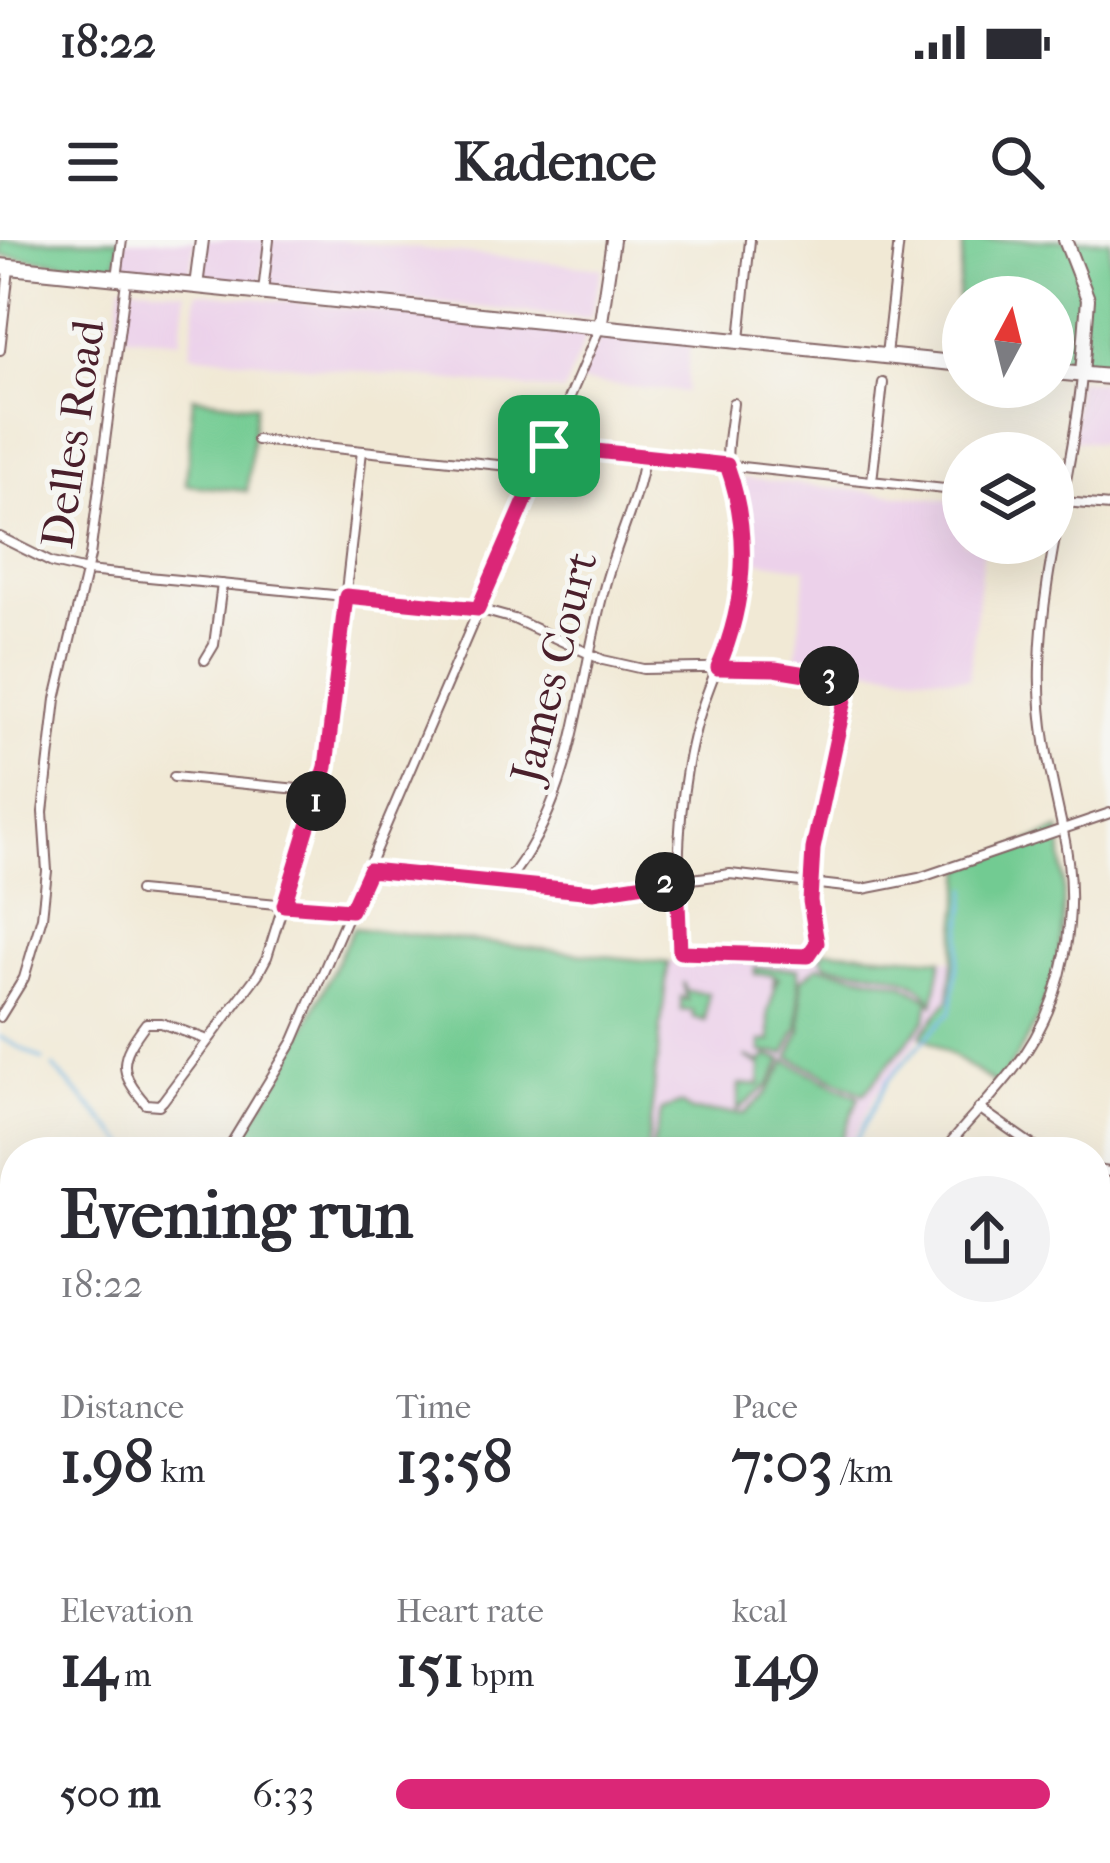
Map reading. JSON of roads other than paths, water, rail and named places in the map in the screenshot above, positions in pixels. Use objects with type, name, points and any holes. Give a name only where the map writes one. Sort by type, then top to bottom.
[{"type":"main road","points":[[5,267],[942,362]]},
{"type":"main road","points":[[1074,374],[1110,377]]},
{"type":"street","name":"Delles Road","points":[[1,1017],[24,978],[42,916],[47,871],[43,812],[56,699],[87,571],[122,279],[122,240]]},
{"type":"street","points":[[196,286],[202,240]]},
{"type":"street","points":[[263,293],[269,240]]},
{"type":"street","points":[[236,1137],[286,1058],[600,328],[613,240]]},
{"type":"street","points":[[740,342],[750,240]]},
{"type":"street","points":[[886,356],[899,240]]},
{"type":"street","points":[[1068,241],[1088,299],[1074,435]]},
{"type":"street","points":[[0,350],[5,267]]},
{"type":"street","points":[[872,481],[883,383]]},
{"type":"street","points":[[0,538],[52,563],[87,571],[478,609],[514,619],[588,654],[643,669],[718,668],[842,677],[850,691],[825,778],[810,881],[817,943],[808,956],[680,952],[677,879],[685,777],[718,668],[735,624],[742,583],[741,518],[727,465],[733,403]]},
{"type":"street","points":[[256,440],[538,470]]},
{"type":"street","points":[[549,446],[942,488]]},
{"type":"street","points":[[208,1040],[156,1021],[142,1027],[122,1072],[146,1104],[154,1106],[208,1040],[258,974],[319,790],[362,451]]},
{"type":"street","name":"James Court","points":[[506,883],[541,836],[559,796],[588,654],[644,457]]},
{"type":"street","points":[[1074,503],[1110,506]]},
{"type":"street","points":[[955,1137],[1032,1042],[1058,984],[1070,915],[1062,826],[1046,757],[1040,662],[1051,564]]},
{"type":"street","points":[[205,660],[214,645],[222,584]]},
{"type":"street","points":[[174,776],[319,790]]},
{"type":"street","points":[[369,870],[593,892],[745,874],[877,887],[958,866],[1110,813]]},
{"type":"street","points":[[139,891],[351,910]]},
{"type":"street","points":[[979,1108],[1021,1137]]},
{"type":"waterway","points":[[858,1137],[888,1080],[951,1011],[968,888]]},
{"type":"waterway","points":[[0,1037],[43,1060]]},
{"type":"waterway","points":[[53,1067],[120,1137]]}]
